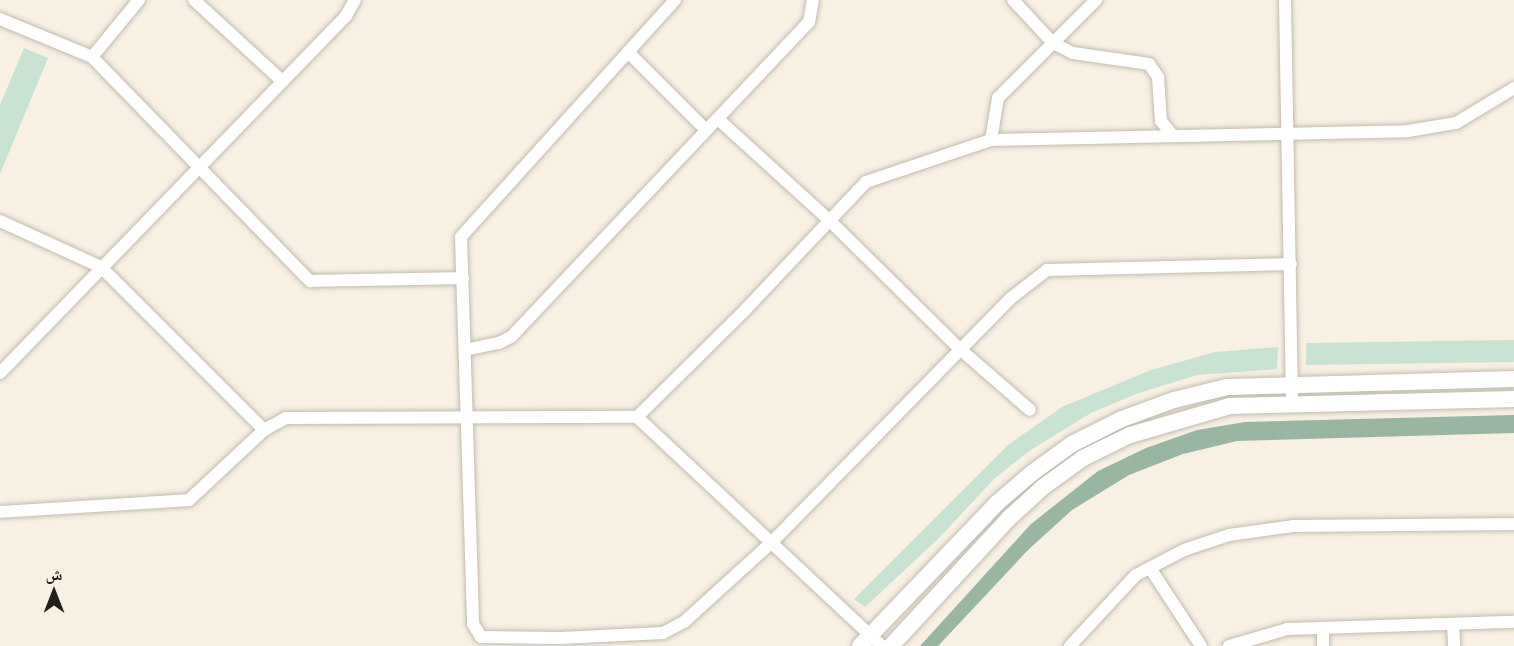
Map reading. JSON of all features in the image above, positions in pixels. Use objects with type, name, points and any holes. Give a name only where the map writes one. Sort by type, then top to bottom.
[{"type":"street","points":[[92,57],[139,0]]},
{"type":"street","points":[[194,0],[282,81]]},
{"type":"street","points":[[0,373],[346,16],[355,0]]},
{"type":"street","points":[[675,0],[461,237],[469,419],[473,624],[481,637],[560,638],[663,633],[684,622],[773,541],[1011,298],[1047,270],[1291,264]]},
{"type":"street","points":[[465,350],[499,343],[511,337],[809,22],[813,0]]},
{"type":"street","points":[[1013,0],[1053,43],[1072,53],[1149,64],[1158,77],[1161,121],[1173,136]]},
{"type":"street","points":[[991,140],[998,98],[1096,0]]},
{"type":"street","points":[[1285,0],[1292,405]]},
{"type":"street","points":[[0,19],[92,57],[310,281],[463,278]]},
{"type":"street","points":[[628,52],[706,130]]},
{"type":"street","points":[[637,417],[866,182],[991,140],[1408,131],[1456,123],[1514,88]]},
{"type":"street","points":[[718,119],[830,221],[961,350],[1030,410]]},
{"type":"street","points":[[0,221],[101,267],[264,430]]},
{"type":"street","points":[[0,512],[189,500],[264,430],[286,418],[637,417],[773,541],[871,642],[997,503],[1072,444],[1122,419],[1174,400],[1227,387],[1514,379]]},
{"type":"street","points":[[891,646],[1008,519],[1083,458],[1130,435],[1180,418],[1230,406],[1514,399]]},
{"type":"street","points":[[1070,646],[1136,575],[1184,550],[1229,535],[1294,526],[1514,524]]},
{"type":"street","points":[[1150,568],[1201,646]]},
{"type":"street","points":[[1229,646],[1287,629],[1514,622]]},
{"type":"street","points":[[1453,624],[1454,646]]},
{"type":"street","points":[[1323,628],[1323,646]]},
{"type":"green space","points":[[24,48],[48,58],[0,174],[0,105]]},
{"type":"green space","points":[[1514,340],[1514,362],[1306,365],[1306,343]]},
{"type":"green space","points":[[1278,347],[1277,369],[1197,375],[1136,394],[1091,413],[1029,451],[994,479],[939,538],[865,607],[854,599],[1008,445],[1062,407],[1151,370],[1215,352]]},
{"type":"green space","points":[[1514,415],[1514,433],[1237,441],[1183,454],[1129,475],[1072,510],[1028,550],[938,646],[920,646],[1031,524],[1098,471],[1146,448],[1197,430],[1245,422]]}]
